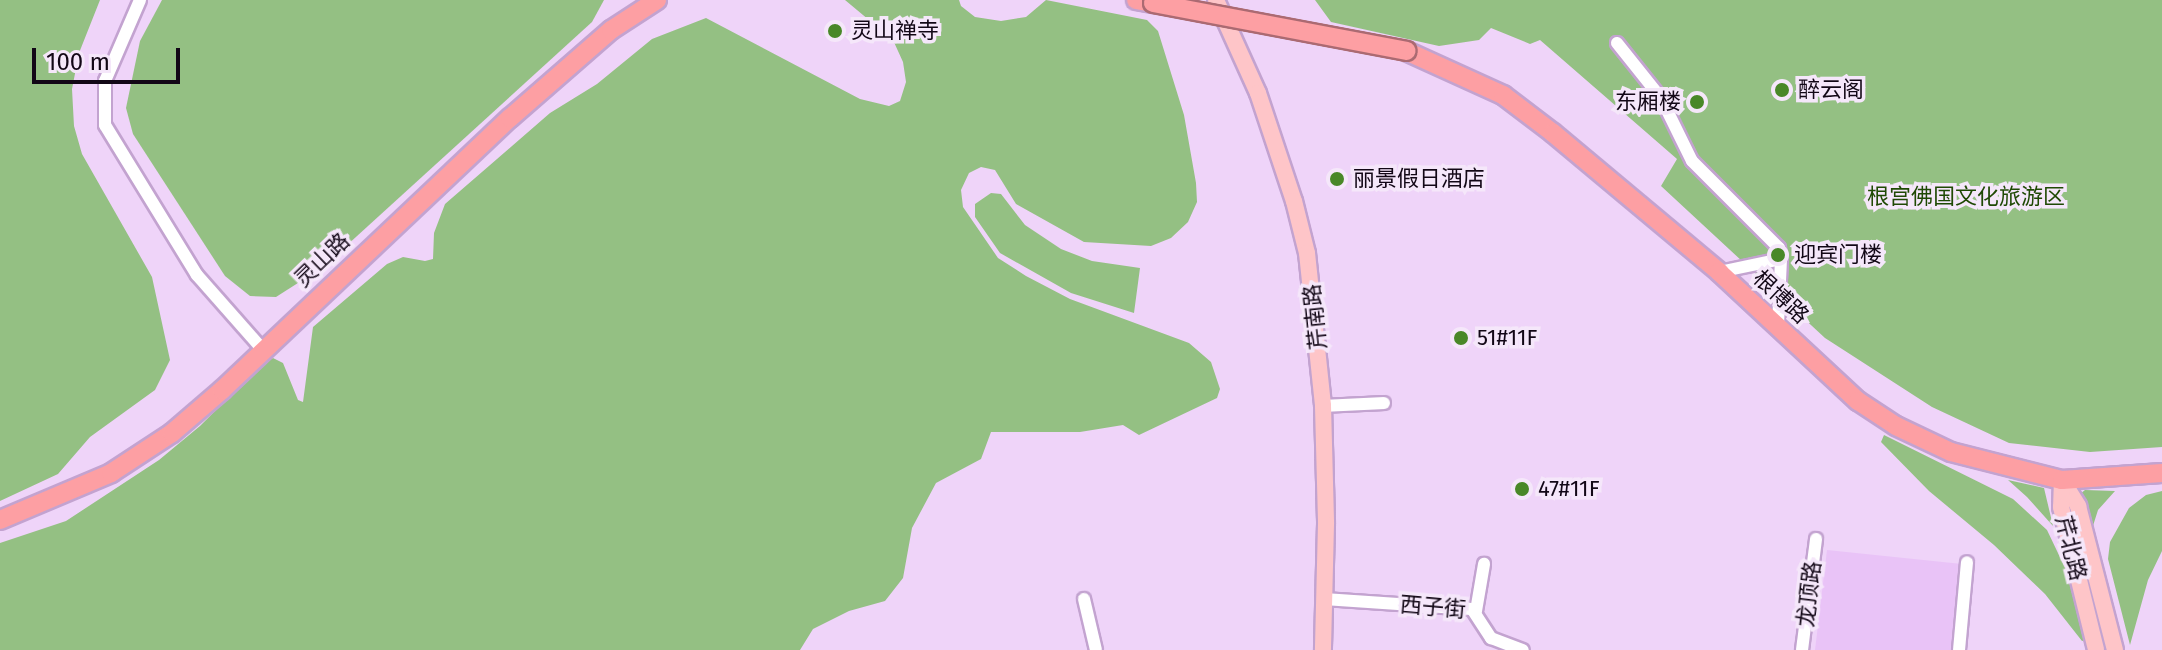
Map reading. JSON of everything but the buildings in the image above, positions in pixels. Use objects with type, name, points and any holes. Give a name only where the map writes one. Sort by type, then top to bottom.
[{"type":"highway","name":"灵山路","points":[[0,520],[111,473],[172,433],[264,351],[329,286],[510,118],[611,30],[657,0]]},
{"type":"highway","name":"根博路","points":[[1144,2],[1406,51],[1503,95],[1719,272],[1858,401],[1896,426],[1951,452],[2062,480],[2162,473]]},
{"type":"main road","name":"芹南路","points":[[1216,0],[1258,93],[1294,201],[1314,297],[1323,406],[1323,650]]},
{"type":"main road","name":"芹北路","points":[[2062,480],[2061,507],[2096,650]]},
{"type":"main road","name":"芹北路","points":[[2062,480],[2078,506],[2115,650]]},
{"type":"main road","points":[[1314,650],[1324,599]]},
{"type":"street","points":[[140,0],[105,81],[105,125],[197,275],[264,351]]},
{"type":"street","points":[[1617,43],[1661,98],[1692,161],[1779,248],[1778,326]]},
{"type":"street","points":[[1719,272],[1781,259]]},
{"type":"street","points":[[1323,406],[1384,403]]},
{"type":"street","name":"龙顶路","points":[[1802,650],[1816,539]]},
{"type":"street","points":[[1959,650],[1967,562]]},
{"type":"street","points":[[1476,611],[1484,564]]},
{"type":"street","points":[[1084,599],[1096,650]]},
{"type":"street","name":"西子街","points":[[1324,599],[1476,611],[1491,638],[1523,650]]},
{"type":"shaded area","points":[[1827,550],[1962,564],[1953,650],[1815,650]]},
{"type":"green space","points":[[0,0],[100,0],[79,53],[72,89],[74,126],[82,154],[152,277],[170,360],[155,390],[90,437],[58,474],[0,501]]},
{"type":"green space","points":[[162,0],[604,0],[592,22],[323,267],[276,297],[250,296],[225,276],[133,134],[126,108],[140,41]]},
{"type":"green space","points":[[845,0],[959,0],[961,6],[975,17],[1001,21],[1026,17],[1046,0],[1147,20],[1158,31],[1184,115],[1196,183],[1197,202],[1188,222],[1171,238],[1151,246],[1084,242],[1016,204],[995,170],[981,167],[969,173],[961,190],[963,207],[998,258],[1026,276],[1070,299],[1189,343],[1211,362],[1220,389],[1217,398],[1139,435],[1123,425],[1080,432],[991,432],[981,459],[936,483],[912,528],[903,578],[885,601],[849,611],[813,629],[800,650],[0,650],[0,543],[66,521],[159,460],[200,426],[262,364],[273,358],[283,363],[298,400],[303,402],[313,327],[387,264],[403,257],[425,261],[433,259],[434,233],[445,204],[550,113],[597,84],[652,39],[706,18],[860,99],[889,106],[900,101],[906,82],[903,62],[893,40]]},
{"type":"green space","name":"根宫佛国文化旅游区","points":[[1315,0],[2162,0],[2162,447],[2090,452],[2009,443],[1932,407],[1825,338],[1661,186],[1677,159],[1540,40],[1530,44],[1491,28],[1479,40],[1439,46],[1331,22]]},
{"type":"green space","points":[[991,193],[1001,194],[1025,225],[1061,249],[1092,261],[1140,268],[1134,313],[1071,293],[1000,253],[975,217],[975,204]]},
{"type":"green space","points":[[1884,435],[2013,499],[2047,530],[2067,572],[2086,640],[2082,641],[2045,594],[1994,545],[1929,491],[1881,442]]},
{"type":"green space","points":[[2008,480],[2044,488],[2053,526],[2027,497]]},
{"type":"green space","points":[[2085,490],[2115,491],[2098,510],[2092,529],[2086,528],[2080,494]]},
{"type":"green space","points":[[2162,491],[2162,551],[2148,580],[2130,645],[2108,559],[2110,542],[2129,508],[2146,495]]},
{"type":"place","name":"灵山禅寺","points":[[835,31]]},
{"type":"place","name":"醉云阁","points":[[1782,90]]},
{"type":"place","name":"东厢楼","points":[[1697,102]]},
{"type":"place","name":"丽景假日酒店","points":[[1337,179]]},
{"type":"place","name":"迎宾门楼","points":[[1778,255]]},
{"type":"place","name":"51#11F","points":[[1461,338]]},
{"type":"place","name":"47#11F","points":[[1522,489]]}]
